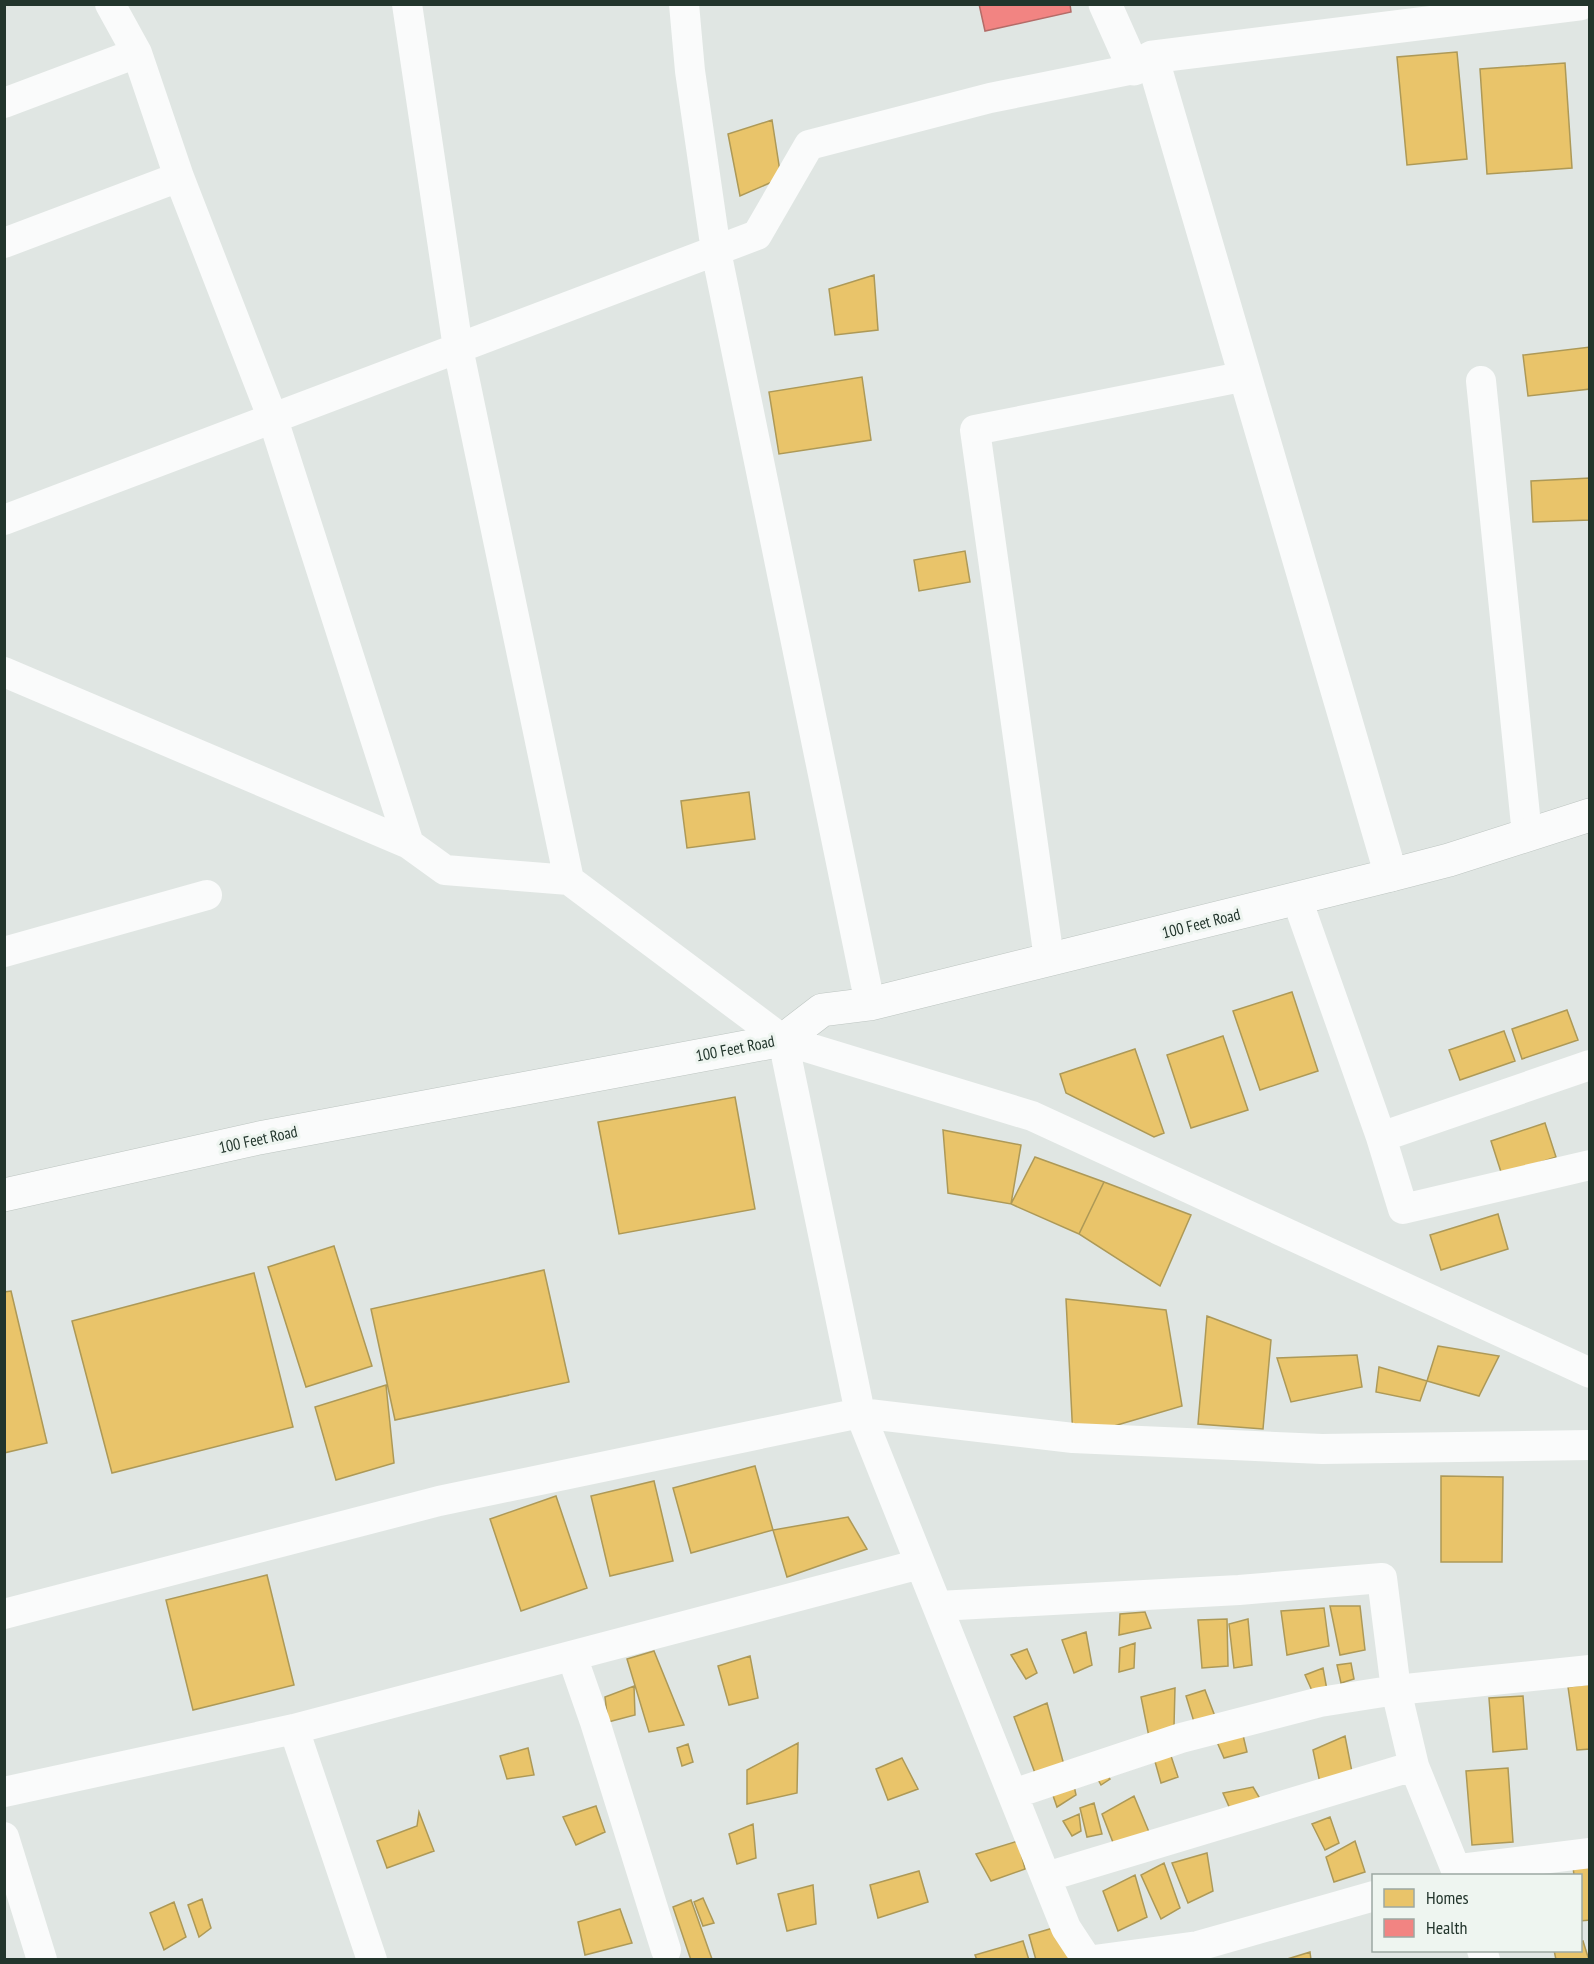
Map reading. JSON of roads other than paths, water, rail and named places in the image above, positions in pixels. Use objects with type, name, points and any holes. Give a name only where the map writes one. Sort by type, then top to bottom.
[{"type":"main road","points":[[1105,4],[1143,63],[1246,376],[1391,875]]},
{"type":"main road","points":[[1143,63],[1580,4]]},
{"type":"main road","name":"100 Feet Road","points":[[4,1196],[259,1138],[783,1040],[822,1010],[870,1004],[1297,899],[1449,860],[1590,815]]},
{"type":"street","points":[[111,4],[136,53],[179,177],[273,419],[409,844]]},
{"type":"street","points":[[408,4],[458,348],[569,880]]},
{"type":"street","points":[[684,4],[690,71],[716,251],[870,1004]]},
{"type":"street","points":[[4,103],[136,53]]},
{"type":"street","points":[[4,520],[757,235],[809,145],[990,98],[1143,63]]},
{"type":"street","points":[[4,243],[179,177]]},
{"type":"street","points":[[1049,959],[975,430],[1246,376]]},
{"type":"street","points":[[1481,381],[1527,835]]},
{"type":"street","points":[[4,672],[409,844],[445,870],[569,880],[783,1040],[1032,1116],[1590,1372]]},
{"type":"street","points":[[4,952],[207,895]]},
{"type":"street","points":[[1297,899],[1381,1137],[1403,1209],[1590,1166]]},
{"type":"street","points":[[783,1040],[860,1413],[1066,1928],[1087,1959]]},
{"type":"street","points":[[1381,1137],[1590,1065]]},
{"type":"street","points":[[4,1614],[439,1501],[860,1413],[1073,1438],[1322,1449],[1590,1445]]},
{"type":"street","points":[[4,1792],[294,1729],[920,1564]]},
{"type":"street","points":[[938,1606],[1239,1590],[1382,1578],[1396,1690],[1414,1766],[1454,1873],[1590,1853]]},
{"type":"street","points":[[572,1656],[595,1722],[666,1950]]},
{"type":"street","points":[[1013,1794],[1181,1738],[1320,1702],[1396,1690],[1590,1670]]},
{"type":"street","points":[[294,1729],[372,1959]]},
{"type":"street","points":[[1046,1877],[1414,1766]]},
{"type":"street","points":[[4,1837],[42,1959]]},
{"type":"street","points":[[1094,1959],[1197,1946],[1372,1897]]}]
